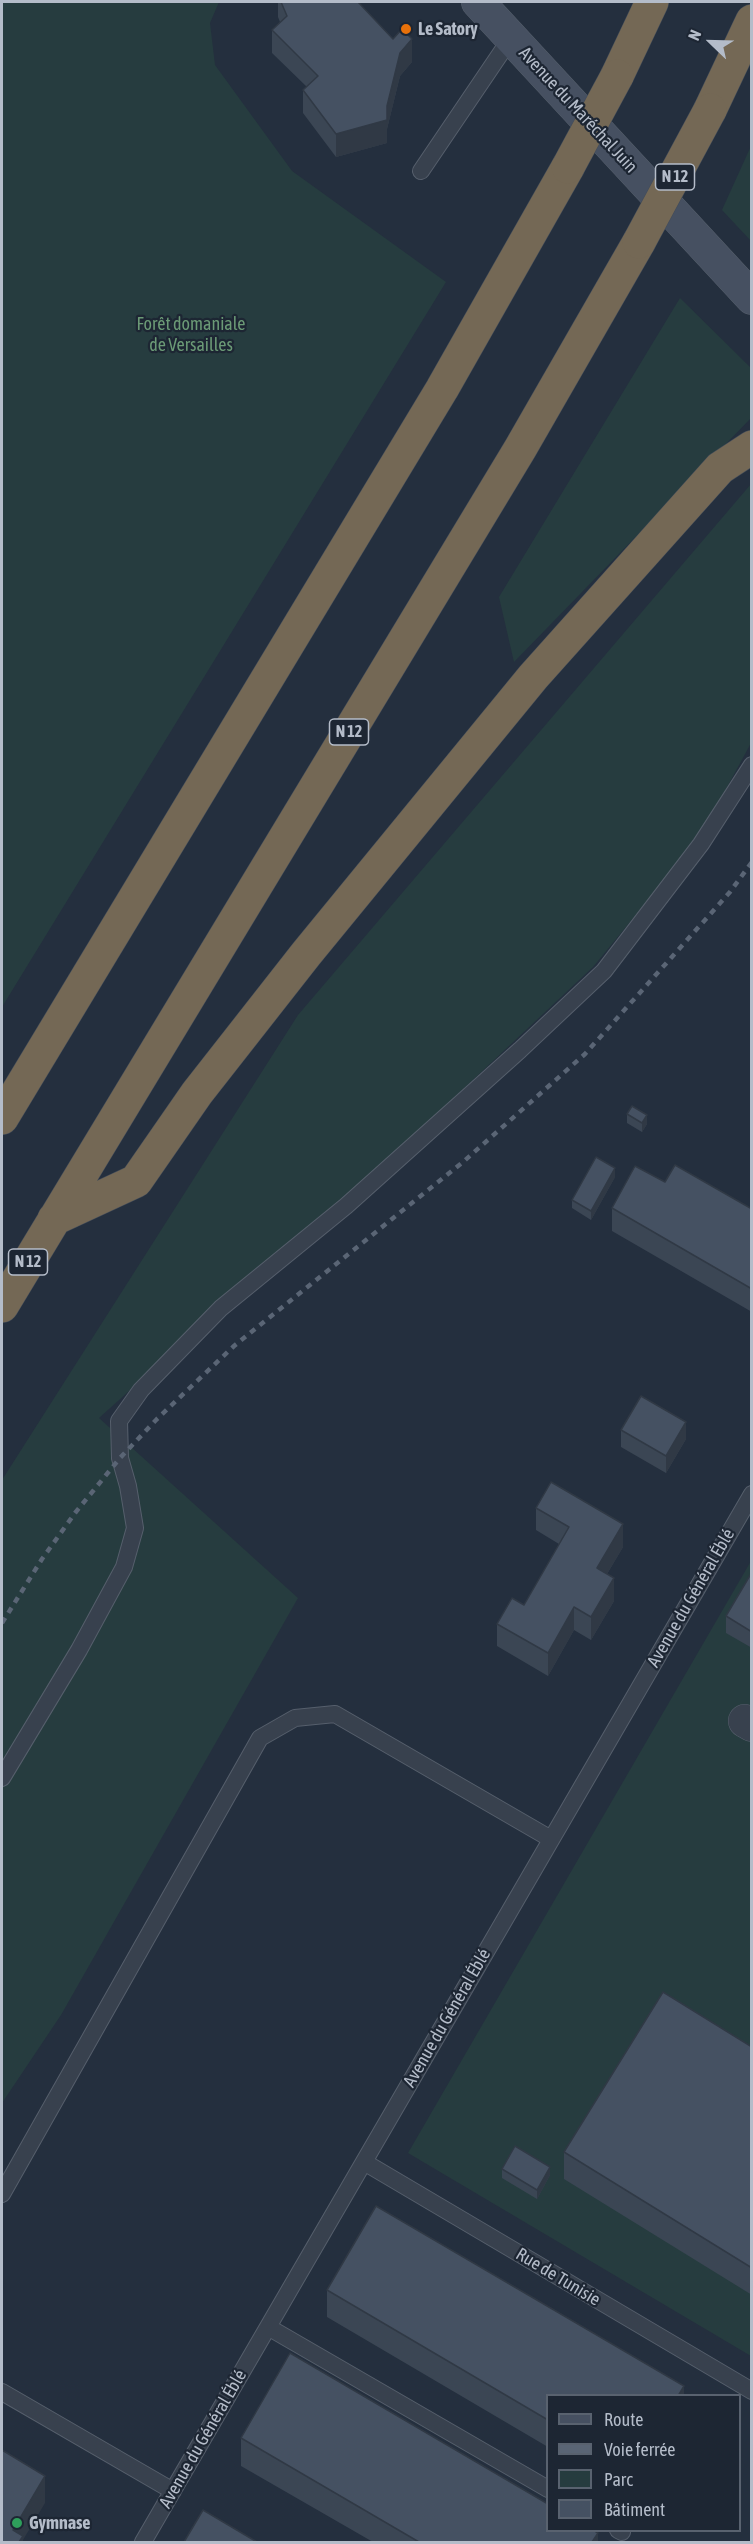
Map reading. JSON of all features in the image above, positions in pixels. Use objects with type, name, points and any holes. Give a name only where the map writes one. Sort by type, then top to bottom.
[{"type":"highway","points":[[2,1118],[430,408],[568,167],[652,2]]},
{"type":"highway","name":"N 12","points":[[2,1306],[520,448],[639,242],[710,110],[752,21]]},
{"type":"highway","points":[[54,1219],[136,1181],[197,1093],[306,954],[533,677],[720,468],[752,447]]},
{"type":"street","name":"Avenue du Maréchal Juin","points":[[478,2],[752,298]]},
{"type":"lane","points":[[421,171],[511,38]]},
{"type":"lane","points":[[2,1778],[124,1567],[135,1528],[128,1486],[120,1458],[120,1421],[141,1390],[220,1308],[346,1206],[520,1050],[604,971],[701,844],[752,765]]},
{"type":"lane","name":"Avenue du Général Éblé","points":[[143,2542],[752,1494]]},
{"type":"lane","points":[[2,2194],[260,1738],[296,1718],[335,1714],[551,1839]]},
{"type":"lane","name":"Rue de Tunisie","points":[[364,2162],[752,2391]]},
{"type":"lane","points":[[268,2327],[546,2488]]},
{"type":"lane","points":[[2,2392],[173,2492]]},
{"type":"green space","name":"Forêt domaniale de Versailles","points":[[2,2],[219,2],[210,23],[215,65],[292,171],[446,282],[2,1007]]},
{"type":"green space","points":[[751,146],[751,241],[722,210]]},
{"type":"green space","points":[[680,298],[751,368],[751,418],[514,662],[499,597]]},
{"type":"green space","points":[[751,484],[751,743],[700,837],[593,967],[426,1124],[99,1418],[298,1598],[61,2015],[2,2103],[2,1480],[298,1015]]},
{"type":"green space","points":[[751,1561],[751,2356],[408,2153]]},
{"type":"building","points":[[281,2],[358,2],[393,39],[402,29],[412,39],[400,53],[387,106],[387,120],[336,134],[303,90],[318,76],[272,30],[287,16]]},
{"type":"building","points":[[632,1106],[647,1115],[642,1123],[627,1114]]},
{"type":"building","points":[[596,1157],[615,1168],[591,1211],[572,1200]]},
{"type":"building","points":[[675,1165],[752,1209],[752,1289],[612,1208],[635,1166],[665,1182]]},
{"type":"building","points":[[641,1396],[686,1422],[666,1456],[621,1430]]},
{"type":"building","points":[[551,1482],[623,1524],[597,1568],[614,1578],[591,1617],[574,1607],[548,1653],[497,1624],[512,1598],[524,1605],[569,1527],[536,1508]]},
{"type":"building","points":[[752,1572],[752,1632],[726,1616]]},
{"type":"building","points":[[663,1992],[752,2047],[752,2268],[564,2152]]},
{"type":"building","points":[[515,2146],[550,2167],[537,2190],[502,2169]]},
{"type":"building","points":[[376,2206],[684,2386],[679,2394],[546,2394],[546,2419],[327,2290]]},
{"type":"building","points":[[290,2353],[546,2503],[546,2532],[598,2533],[592,2542],[419,2542],[241,2438]]},
{"type":"building","points":[[2,2450],[45,2476],[13,2530],[23,2536],[19,2542],[2,2542]]},
{"type":"building","points":[[203,2510],[257,2542],[184,2542]]},
{"type":"railway","points":[[2,1623],[42,1559],[75,1513],[120,1458],[157,1419],[234,1346],[463,1162],[585,1054],[730,892],[752,862]]},
{"type":"place","name":"Le Satory","points":[[406,29]]},
{"type":"place","name":"Gymnase","points":[[17,2523]]}]
